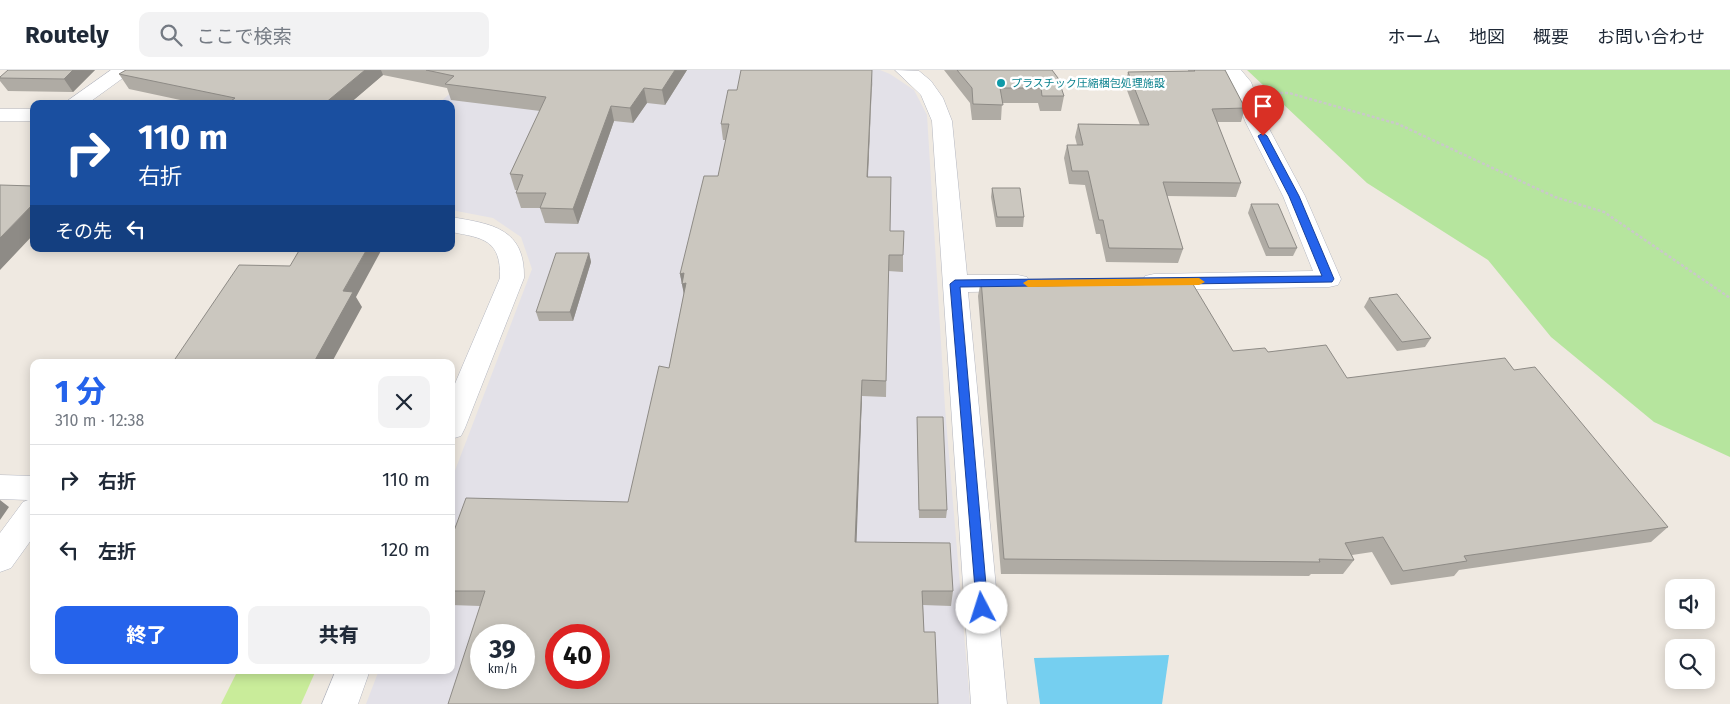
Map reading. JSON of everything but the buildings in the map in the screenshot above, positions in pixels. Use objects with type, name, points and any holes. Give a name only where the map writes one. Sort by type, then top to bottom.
[{"type":"street","points":[[79,100],[124,70]]},
{"type":"street","points":[[904,70],[931,93],[939,107],[942,121],[989,704]]},
{"type":"street","points":[[1134,282],[1329,279],[1294,196],[1255,121],[1241,82],[1231,70]]},
{"type":"street","points":[[0,115],[30,116]]},
{"type":"street","points":[[455,225],[494,234],[505,244],[514,260],[512,278],[455,418]]},
{"type":"street","points":[[955,284],[1037,283]]},
{"type":"street","points":[[0,487],[30,488]]},
{"type":"street","points":[[0,558],[30,517]]},
{"type":"street","points":[[340,704],[351,674]]},
{"type":"path","points":[[1245,92],[1289,93],[1398,124],[1555,197],[1604,212],[1730,298]]},
{"type":"shaded area","points":[[476,70],[880,70],[890,74],[914,90],[927,115],[945,408],[970,704],[366,704],[377,674],[455,674],[455,471],[532,269],[521,237],[493,218],[455,211],[455,100],[442,100]]},
{"type":"green space","points":[[1247,70],[1730,70],[1730,457],[1654,422],[1551,337],[1488,260],[1367,183]]},
{"type":"green space","points":[[236,674],[314,674],[301,704],[221,704]]},
{"type":"water","points":[[1169,655],[1162,704],[1040,704],[1034,658]]},
{"type":"slow traffic","points":[[1028,283],[1199,282]]},
{"type":"place","name":"プラスチック圧縮梱包処理施設","points":[[1001,83]]},
{"type":"route","points":[[982,608],[955,284],[1329,279],[1294,196],[1263,136]]}]
